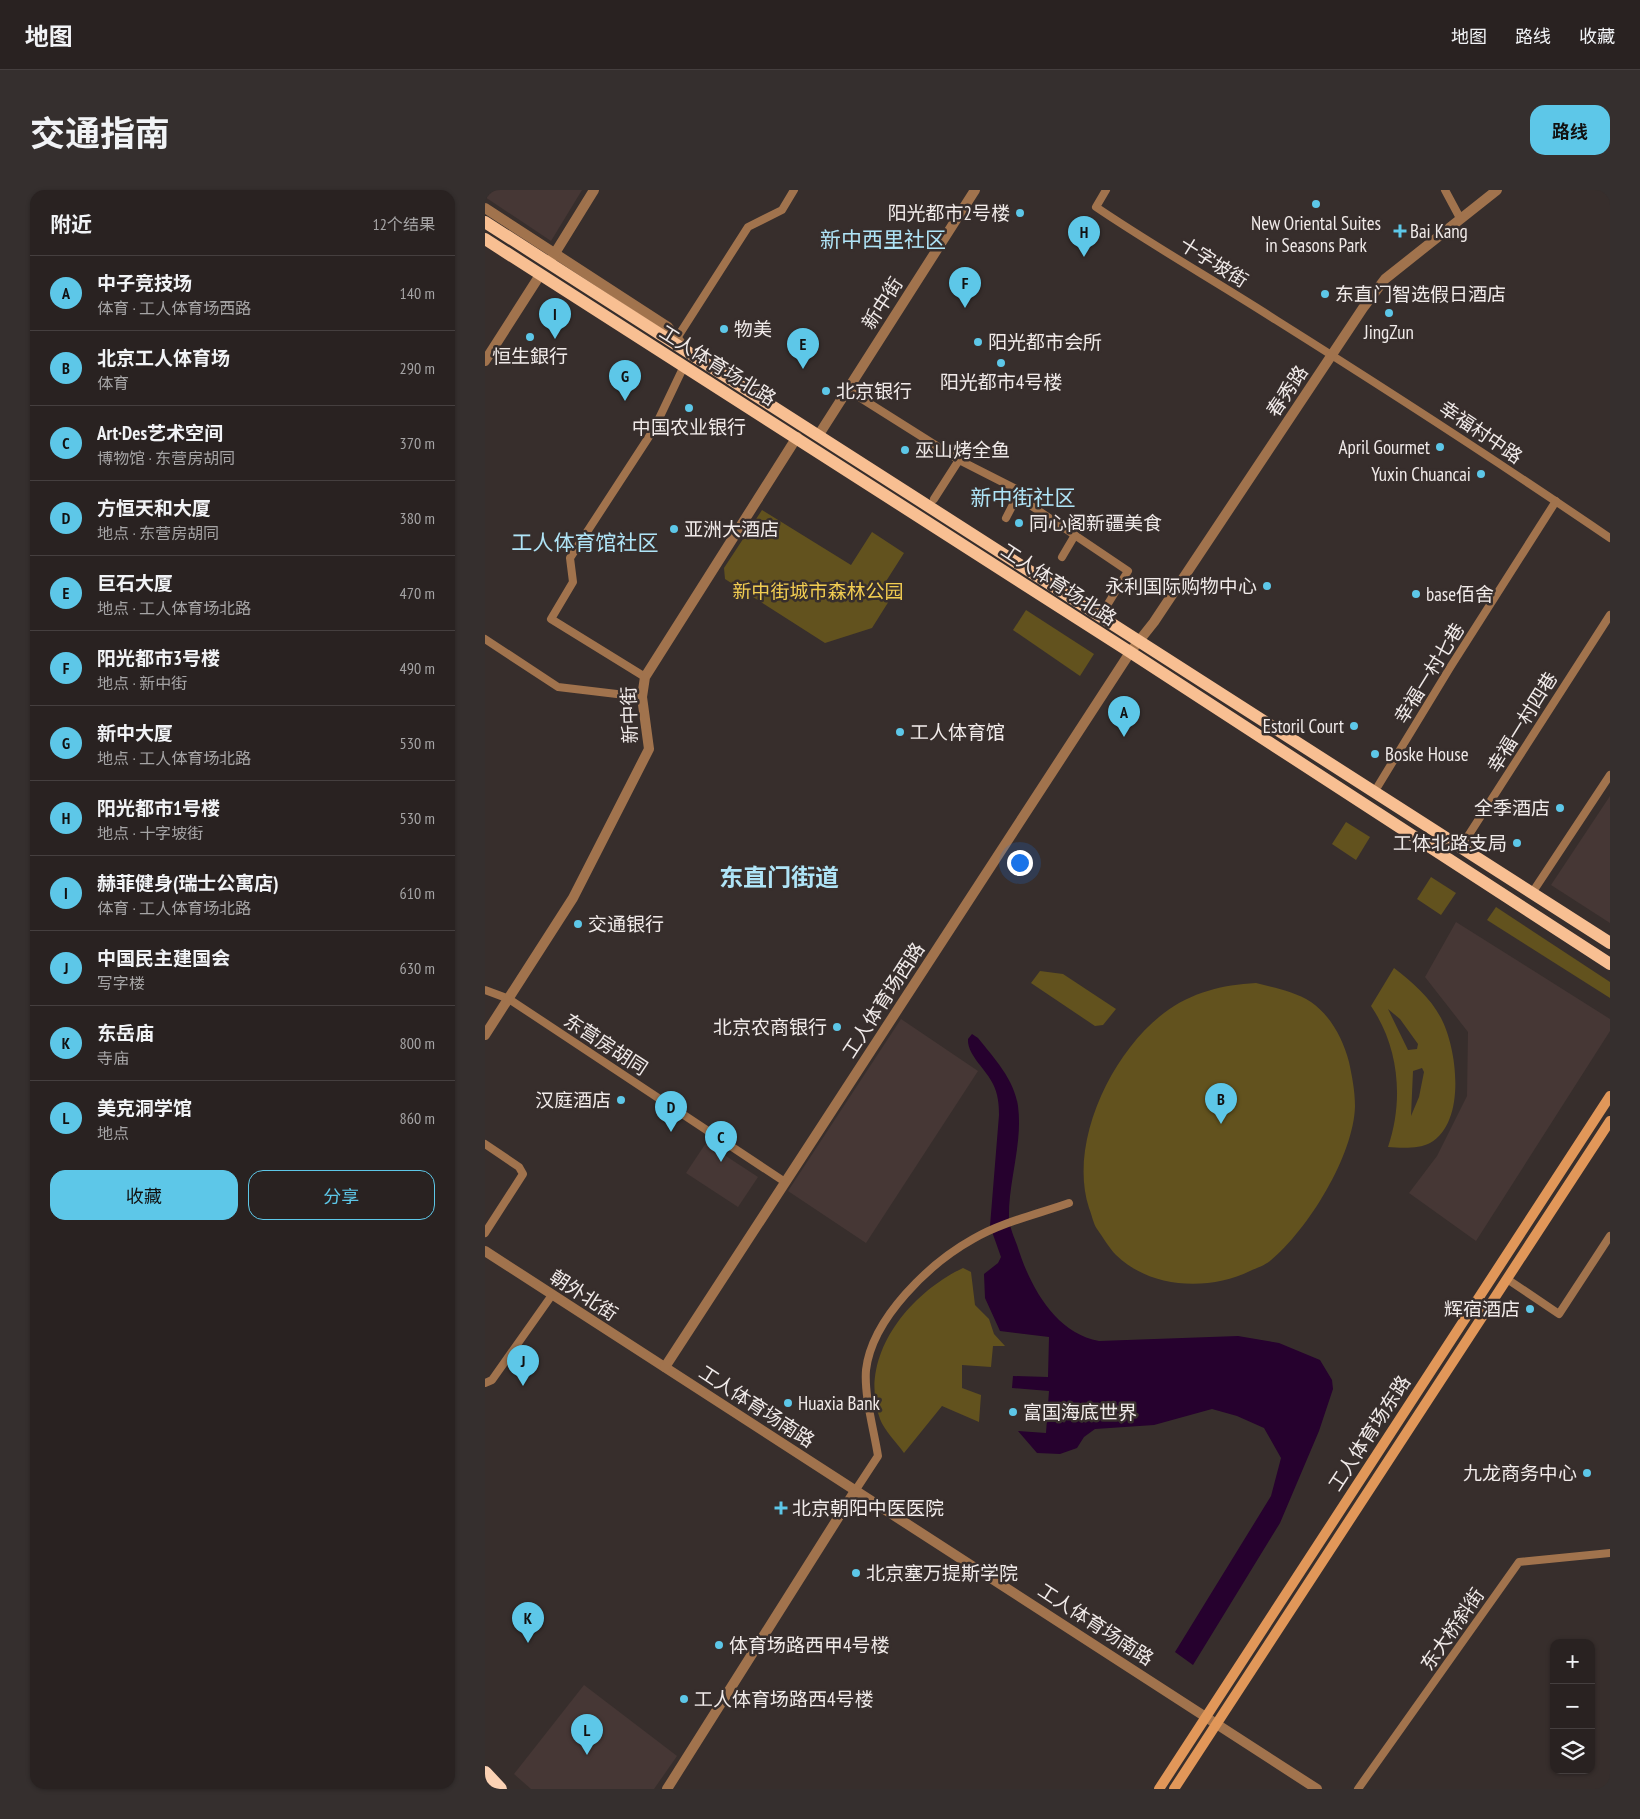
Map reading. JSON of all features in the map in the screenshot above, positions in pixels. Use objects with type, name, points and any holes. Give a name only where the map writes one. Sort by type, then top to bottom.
[{"type":"highway","points":[[485,1773],[501,1789]]},
{"type":"main road","name":"工人体育场北路","points":[[485,222],[552,258],[687,352],[1610,943]]},
{"type":"main road","name":"工人体育场北路","points":[[485,239],[797,437],[1610,964]]},
{"type":"main road","name":"工人体育场东路","points":[[1159,1789],[1610,1096]]},
{"type":"main road","name":"工人体育场东路","points":[[1174,1789],[1610,1120]]},
{"type":"street","points":[[552,258],[594,190]]},
{"type":"street","points":[[677,338],[748,227],[781,210],[794,190]]},
{"type":"street","name":"新中街","points":[[818,436],[975,190]]},
{"type":"street","name":"十字坡街","points":[[1105,190],[1096,207],[1137,236],[1180,259],[1332,355]]},
{"type":"street","points":[[1445,190],[1460,218]]},
{"type":"street","name":"春秀路","points":[[1130,652],[1385,279],[1497,190]]},
{"type":"street","name":"工人体育场北路","points":[[485,208],[552,258],[668,327],[687,352]]},
{"type":"street","points":[[485,361],[540,275]]},
{"type":"street","name":"幸福村中路","points":[[1332,355],[1610,538]]},
{"type":"street","points":[[645,677],[551,619],[573,582],[570,558],[654,428],[684,366]]},
{"type":"street","points":[[848,390],[959,460],[1020,491],[1030,505],[1128,571],[1106,607]]},
{"type":"street","name":"新中街","points":[[485,1035],[573,898],[649,749],[642,697],[645,677],[797,437]]},
{"type":"street","points":[[934,499],[959,460]]},
{"type":"street","points":[[1006,518],[1020,491]]},
{"type":"street","name":"幸福一村七巷","points":[[1378,786],[1453,663],[1556,501]]},
{"type":"street","points":[[1062,557],[1075,535]]},
{"type":"street","name":"幸福一村四巷","points":[[1461,847],[1610,615]]},
{"type":"street","points":[[485,639],[559,687],[642,697]]},
{"type":"street","name":"工人体育场西路","points":[[665,1367],[1130,652]]},
{"type":"street","points":[[1532,893],[1610,776]]},
{"type":"street","name":"东营房胡同","points":[[485,990],[509,999],[785,1182]]},
{"type":"street","points":[[485,1144],[519,1167],[523,1174],[485,1233]]},
{"type":"street","points":[[667,1789],[878,1456],[866,1371],[870,1351],[880,1330],[918,1280],[972,1239],[985,1232],[1069,1203]]},
{"type":"street","points":[[1507,1279],[1559,1314],[1610,1236]]},
{"type":"street","name":"朝外北街","points":[[485,1250],[551,1295],[665,1367]]},
{"type":"street","points":[[485,1383],[492,1380],[551,1295]]},
{"type":"street","name":"工人体育场南路","points":[[665,1367],[1317,1789]]},
{"type":"street","name":"东大桥斜街","points":[[1358,1789],[1519,1562],[1610,1553]]},
{"type":"shaded area","points":[[485,190],[582,190],[551,241],[485,197]]},
{"type":"shaded area","points":[[1610,796],[1610,923],[1551,885]]},
{"type":"shaded area","points":[[1456,922],[1610,1019],[1610,1031],[1476,1241],[1409,1193],[1437,1156],[1467,1096],[1468,1032],[1425,977]]},
{"type":"shaded area","points":[[901,1019],[978,1071],[866,1243],[788,1191]]},
{"type":"shaded area","points":[[972,1034],[978,1038],[1003,1069],[1016,1096],[1019,1134],[1009,1205],[1009,1219],[1022,1260],[1036,1290],[1056,1317],[1069,1328],[1083,1336],[1099,1341],[1238,1336],[1279,1343],[1320,1360],[1332,1380],[1333,1389],[1319,1431],[1280,1523],[1193,1665],[1175,1652],[1271,1496],[1281,1458],[1264,1428],[1237,1416],[1212,1409],[1154,1425],[1095,1429],[1084,1437],[1077,1448],[1060,1454],[1037,1453],[1018,1431],[1046,1433],[1049,1391],[1012,1388],[1013,1376],[1048,1377],[1049,1337],[1000,1331],[985,1298],[984,1274],[998,1263],[1001,1257],[990,1226],[999,1107],[993,1084],[971,1051],[968,1039]]},
{"type":"shaded area","points":[[706,1143],[758,1177],[738,1207],[686,1173]]},
{"type":"shaded area","points":[[584,1685],[677,1756],[654,1789],[531,1789],[514,1774]]},
{"type":"green space","name":"新中街城市森林公园","points":[[762,510],[851,565],[872,532],[904,553],[883,586],[894,593],[872,628],[825,643],[725,579],[724,568]]},
{"type":"green space","points":[[1026,610],[1094,654],[1080,676],[1013,630]]},
{"type":"green space","points":[[1346,822],[1370,837],[1356,860],[1332,844]]},
{"type":"green space","points":[[1431,877],[1456,893],[1441,915],[1417,899]]},
{"type":"green space","points":[[1496,907],[1610,982],[1610,998],[1487,920]]},
{"type":"green space","points":[[1394,968],[1414,984],[1437,1010],[1447,1031],[1454,1065],[1454,1102],[1450,1119],[1442,1133],[1426,1145],[1410,1148],[1388,1147],[1396,1111],[1396,1074],[1388,1039],[1371,1006]],"holes":[[[1388,1009],[1400,1019],[1418,1044],[1417,1049],[1408,1050]],[[1422,1068],[1424,1072],[1419,1097],[1411,1116],[1413,1071]]]},
{"type":"green space","points":[[1040,971],[1063,974],[1116,1009],[1103,1025],[1095,1026],[1031,983]]},
{"type":"green space","points":[[1256,983],[1284,990],[1305,998],[1325,1014],[1335,1029],[1349,1062],[1354,1095],[1353,1125],[1347,1147],[1338,1168],[1313,1211],[1285,1247],[1268,1262],[1234,1277],[1217,1282],[1199,1284],[1163,1280],[1146,1275],[1130,1266],[1113,1252],[1096,1227],[1089,1208],[1084,1183],[1084,1156],[1099,1102],[1111,1075],[1127,1051],[1145,1030],[1164,1013],[1185,1000],[1208,991]]},
{"type":"green space","points":[[963,1268],[971,1272],[975,1305],[989,1319],[994,1334],[1005,1346],[993,1346],[991,1367],[962,1365],[962,1388],[981,1395],[979,1422],[942,1406],[904,1453],[880,1419],[875,1395],[876,1372],[882,1350],[893,1329],[907,1310],[924,1293],[943,1279]]},
{"type":"place","name":"New Oriental Suites in Seasons Park","points":[[1316,204]]},
{"type":"place","name":"阳光都市2号楼","points":[[1020,213]]},
{"type":"place","name":"Bai Kang","points":[[1400,231]]},
{"type":"place","name":"阳光都市1号楼","points":[[1084,257]]},
{"type":"place","name":"东直门智选假日酒店","points":[[1325,294]]},
{"type":"place","name":"阳光都市3号楼","points":[[965,308]]},
{"type":"place","name":"JingZun","points":[[1389,313]]},
{"type":"place","name":"物美","points":[[724,329]]},
{"type":"place","name":"恒生銀行","points":[[530,337]]},
{"type":"place","name":"赫菲健身(瑞士公寓店)","points":[[555,339]]},
{"type":"place","name":"阳光都市会所","points":[[978,342]]},
{"type":"place","name":"阳光都市4号楼","points":[[1001,363]]},
{"type":"place","name":"巨石大厦","points":[[803,369]]},
{"type":"place","name":"北京银行","points":[[826,391]]},
{"type":"place","name":"新中大厦","points":[[625,401]]},
{"type":"place","name":"中国农业银行","points":[[689,408]]},
{"type":"place","name":"April Gourmet","points":[[1440,447]]},
{"type":"place","name":"巫山烤全鱼","points":[[905,450]]},
{"type":"place","name":"Yuxin Chuancai","points":[[1481,474]]},
{"type":"place","name":"同心阁新疆美食","points":[[1019,523]]},
{"type":"place","name":"亚洲大酒店","points":[[674,529]]},
{"type":"place","name":"永利国际购物中心","points":[[1267,586]]},
{"type":"place","name":"base佰舍","points":[[1416,594]]},
{"type":"place","name":"Estoril Court","points":[[1354,726]]},
{"type":"place","name":"工人体育馆","points":[[900,732]]},
{"type":"place","name":"中子竞技场","points":[[1124,737]]},
{"type":"place","name":"Boske House","points":[[1375,754]]},
{"type":"place","name":"全季酒店","points":[[1560,808]]},
{"type":"place","name":"工体北路支局","points":[[1517,843]]},
{"type":"place","name":"交通银行","points":[[578,924]]},
{"type":"place","name":"北京农商银行","points":[[837,1027]]},
{"type":"place","name":"汉庭酒店","points":[[621,1100]]},
{"type":"place","name":"北京工人体育场","points":[[1221,1124]]},
{"type":"place","name":"方恒天和大厦","points":[[671,1132]]},
{"type":"place","name":"Art·Des艺术空间","points":[[721,1162]]},
{"type":"place","name":"辉宿酒店","points":[[1530,1309]]},
{"type":"place","name":"中国民主建国会","points":[[523,1386]]},
{"type":"place","name":"Huaxia Bank","points":[[788,1403]]},
{"type":"place","name":"富国海底世界","points":[[1013,1412]]},
{"type":"place","name":"九龙商务中心","points":[[1587,1473]]},
{"type":"place","name":"北京朝阳中医医院","points":[[781,1508]]},
{"type":"place","name":"北京塞万提斯学院","points":[[856,1573]]},
{"type":"place","name":"东岳庙","points":[[528,1643]]},
{"type":"place","name":"体育场路西甲4号楼","points":[[719,1645]]},
{"type":"place","name":"工人体育场路西4号楼","points":[[684,1699]]},
{"type":"place","name":"美克洞学馆","points":[[587,1755]]},
{"type":"district","name":"新中西里社区","points":[[883,239]]},
{"type":"district","name":"新中街社区","points":[[1023,497]]},
{"type":"district","name":"工人体育馆社区","points":[[585,542]]},
{"type":"district","name":"东直门街道","points":[[779,877]]}]
